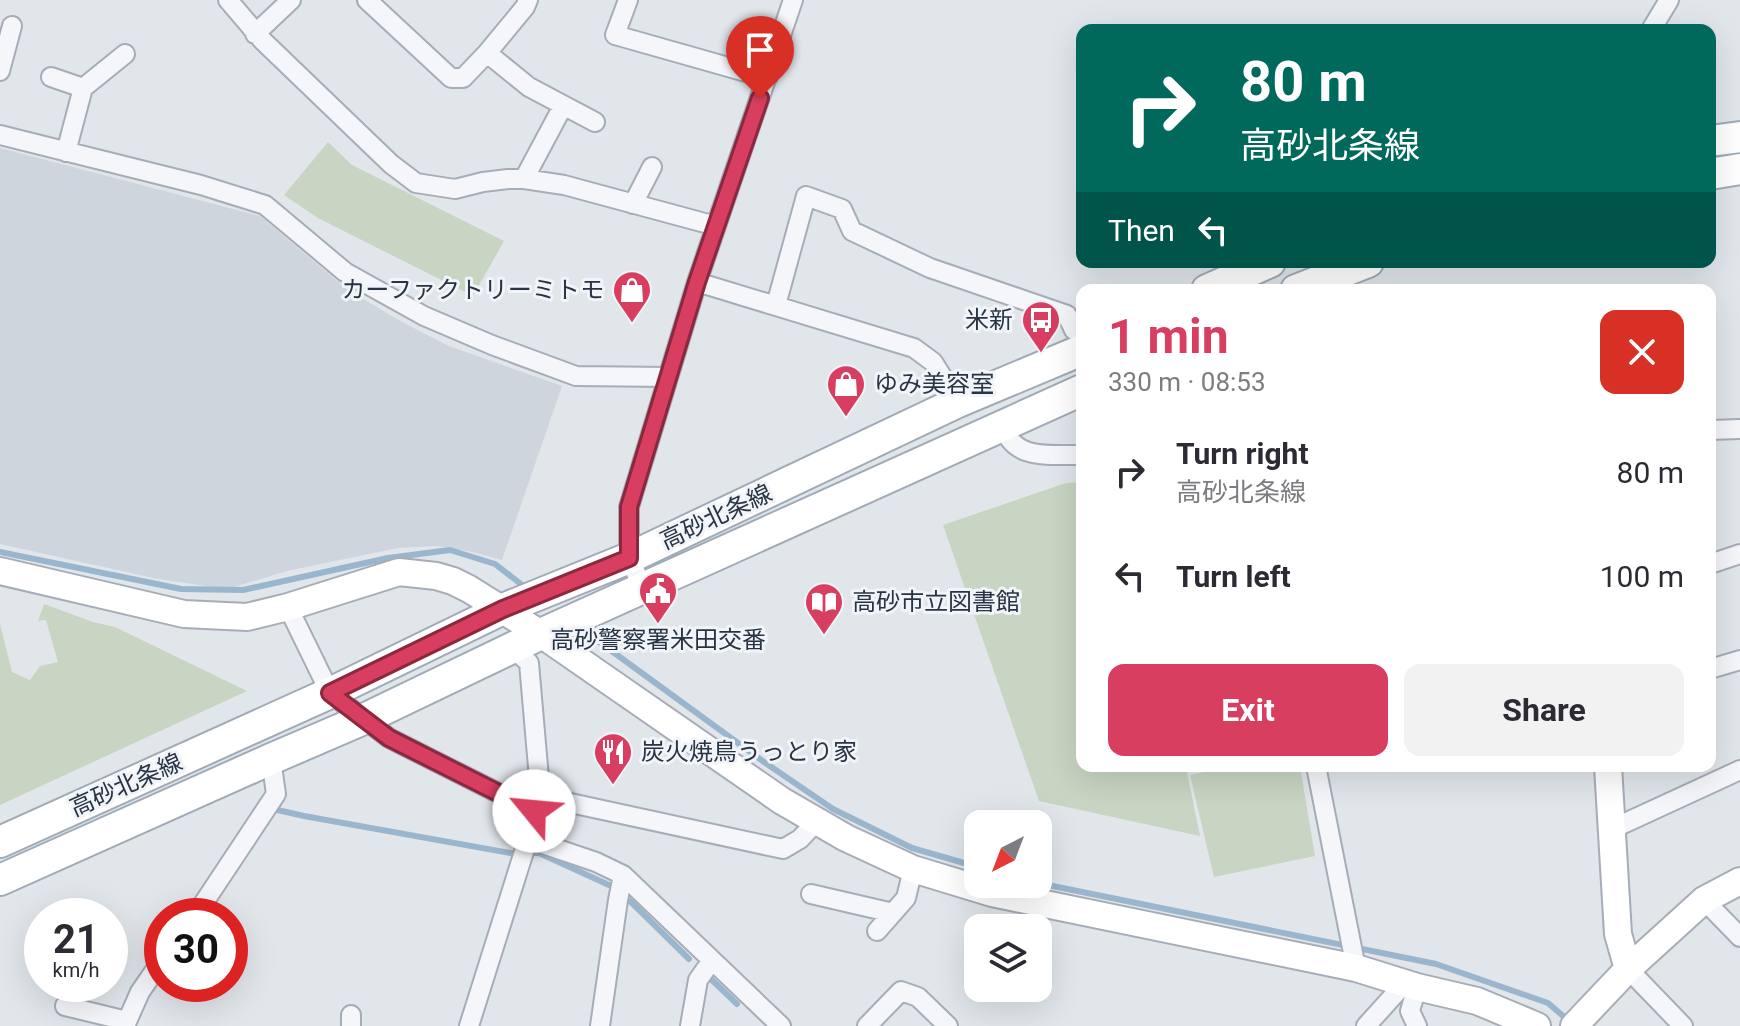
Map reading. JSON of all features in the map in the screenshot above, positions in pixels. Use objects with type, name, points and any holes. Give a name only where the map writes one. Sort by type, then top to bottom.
[{"type":"main road","points":[[1716,140],[1740,137]]},
{"type":"main road","points":[[1716,173],[1740,169]]},
{"type":"main road","points":[[1220,284],[1256,268]]},
{"type":"main road","points":[[1311,284],[1353,268]]},
{"type":"main road","name":"高砂北条線","points":[[0,842],[330,693],[503,609],[629,558],[958,402],[1076,353]]},
{"type":"main road","name":"高砂北条線","points":[[0,880],[364,719],[541,634],[1076,393]]},
{"type":"street","points":[[228,0],[255,34],[391,164],[416,183],[455,189],[483,182],[524,179],[564,185],[716,226]]},
{"type":"street","points":[[255,34],[291,0]]},
{"type":"street","points":[[367,0],[451,78],[463,78],[487,53],[528,0]]},
{"type":"street","points":[[628,0],[615,35],[767,78]]},
{"type":"street","points":[[643,588],[629,558],[629,507],[697,282],[793,0]]},
{"type":"street","points":[[1655,24],[1669,0]]},
{"type":"street","points":[[0,71],[12,26]]},
{"type":"street","points":[[487,53],[529,87],[595,122]]},
{"type":"street","points":[[66,152],[83,88],[125,54]]},
{"type":"street","points":[[51,77],[83,88]]},
{"type":"street","points":[[524,179],[563,106]]},
{"type":"street","points":[[0,135],[201,185],[265,205],[345,272],[424,316],[548,366],[576,376],[668,377]]},
{"type":"street","points":[[633,204],[652,167]]},
{"type":"street","points":[[776,305],[806,196],[842,209],[852,231],[930,268],[1067,315],[1076,331]]},
{"type":"street","points":[[697,282],[914,348],[933,362],[958,402]]},
{"type":"street","points":[[1003,425],[1005,435],[1024,453],[1076,455]]},
{"type":"street","points":[[1716,430],[1740,429]]},
{"type":"street","points":[[1716,561],[1740,554]]},
{"type":"street","points":[[0,571],[184,614],[247,617],[399,572],[453,581],[541,634],[782,801],[846,838],[913,869],[992,893],[1356,968],[1477,1001],[1537,1026]]},
{"type":"street","points":[[288,607],[330,693],[389,738],[536,804],[783,849],[800,839],[816,822]]},
{"type":"street","points":[[469,1026],[528,839],[540,790],[529,663],[513,648]]},
{"type":"street","points":[[1716,667],[1740,660]]},
{"type":"street","points":[[207,898],[276,794],[271,759]]},
{"type":"street","points":[[1612,829],[1740,770]]},
{"type":"street","points":[[1317,772],[1356,968]]},
{"type":"street","points":[[1608,772],[1618,934],[1628,969],[1683,1026]]},
{"type":"street","points":[[528,839],[596,862],[706,969],[781,1026]]},
{"type":"street","points":[[877,931],[906,898],[913,869]]},
{"type":"street","points":[[1574,1026],[1628,969],[1704,900],[1740,881]]},
{"type":"street","points":[[600,1026],[621,887]]},
{"type":"street","points":[[811,894],[893,913]]},
{"type":"street","points":[[1704,900],[1740,937]]},
{"type":"street","points":[[690,1026],[706,969]]},
{"type":"street","points":[[1366,1026],[1411,985]]},
{"type":"street","points":[[1411,985],[1410,1011],[1417,1026]]},
{"type":"street","points":[[65,1006],[126,1023],[144,986]]},
{"type":"street","points":[[867,1026],[901,991],[918,997],[948,1026]]},
{"type":"shaded area","points":[[0,148],[260,216],[336,280],[402,322],[449,346],[562,386],[502,560],[437,546],[398,548],[220,588],[158,579],[0,544]]},
{"type":"green space","points":[[328,142],[352,165],[504,241],[473,296],[318,218],[284,195]]},
{"type":"green space","points":[[1076,482],[1076,772],[1187,772],[1200,836],[1039,801],[943,525],[1066,483]]},
{"type":"green space","points":[[44,604],[115,627],[247,691],[0,805],[0,624],[12,672],[30,680],[40,666],[58,662],[46,620],[38,621]]},
{"type":"green space","points":[[1204,772],[1301,772],[1315,856],[1214,877],[1190,775]]},
{"type":"waterway","points":[[0,552],[181,589],[243,590],[388,558],[450,550],[495,564],[526,588]]},
{"type":"waterway","points":[[580,628],[833,809],[912,848],[964,863]]},
{"type":"waterway","points":[[273,809],[527,856],[539,853],[609,885]]},
{"type":"waterway","points":[[1052,886],[1436,964],[1548,1003],[1569,1021]]},
{"type":"waterway","points":[[630,901],[689,959]]},
{"type":"waterway","points":[[712,980],[737,1004]]},
{"type":"place","name":"カーファクトリーミトモ","points":[[632,324]]},
{"type":"place","name":"米新","points":[[1041,354]]},
{"type":"place","name":"ゆみ美容室","points":[[846,418]]},
{"type":"place","name":"高砂警察署米田交番","points":[[658,625]]},
{"type":"place","name":"高砂市立図書館","points":[[824,636]]},
{"type":"place","name":"炭火焼鳥うっとり家","points":[[613,786]]},
{"type":"route","points":[[534,811],[389,738],[330,693],[503,609],[629,558],[629,507],[697,282],[760,98]]}]
